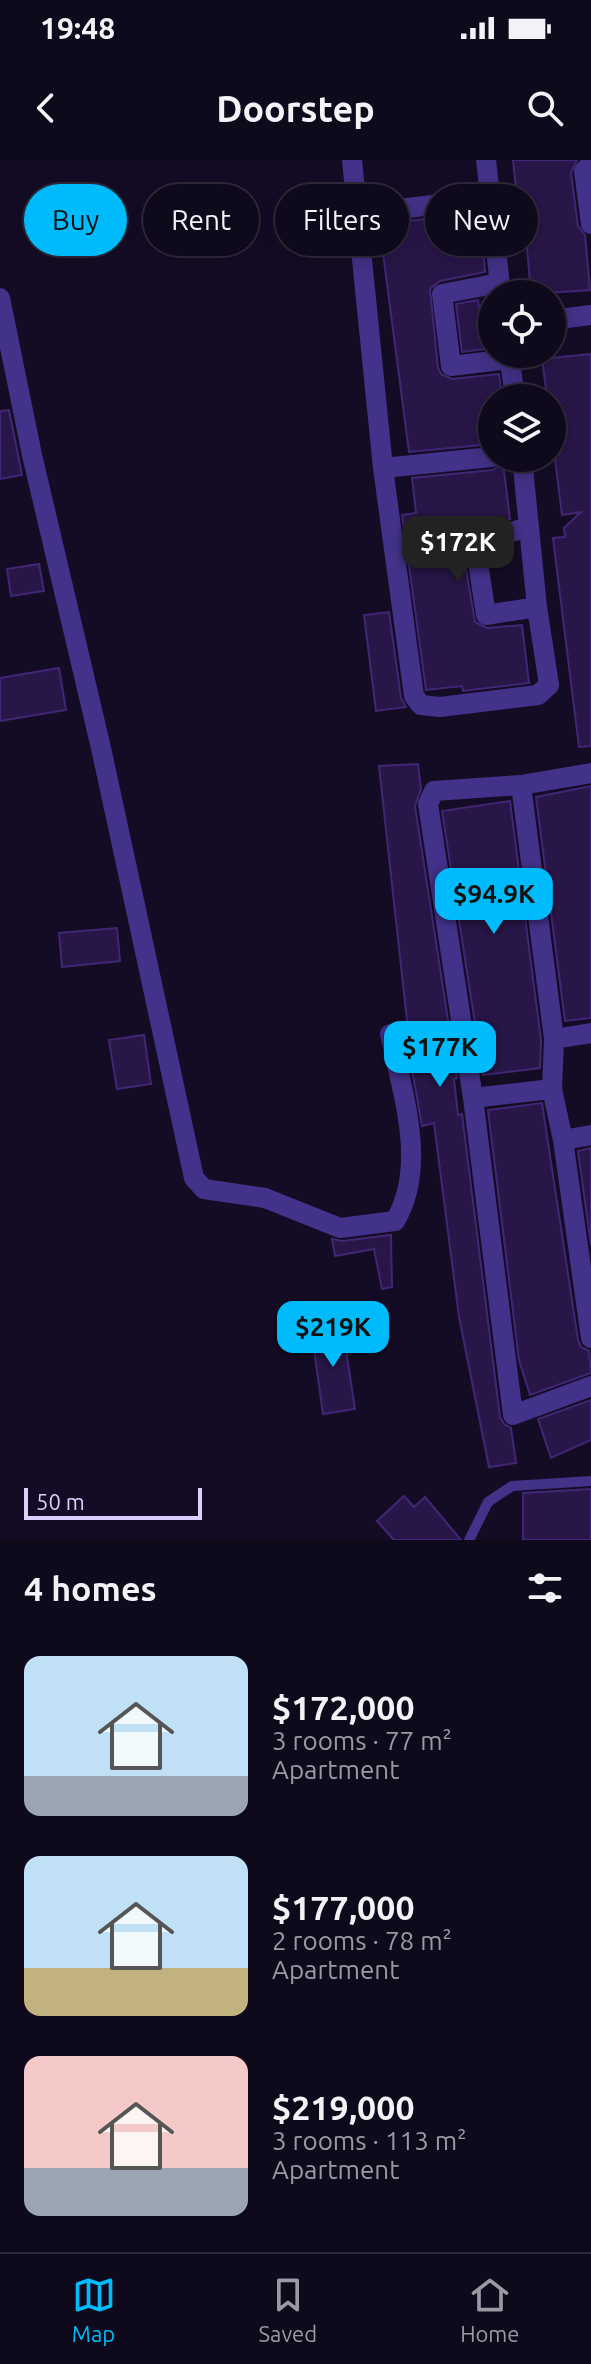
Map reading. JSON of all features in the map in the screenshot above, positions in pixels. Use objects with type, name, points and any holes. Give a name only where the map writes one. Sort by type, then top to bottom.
[{"type":"street","points":[[352,160],[355,184]]},
{"type":"street","points":[[486,160],[489,184]]},
{"type":"street","points":[[591,164],[584,171],[591,224]]},
{"type":"street","points":[[362,256],[383,468],[414,696],[421,705],[440,707],[538,695],[549,685],[537,607],[523,472]]},
{"type":"street","points":[[496,256],[499,280]]},
{"type":"street","points":[[478,291],[442,294],[451,366],[478,362]]},
{"type":"street","points":[[0,298],[32,455],[101,748],[162,1043],[194,1178],[204,1189],[265,1198],[340,1228],[395,1221],[404,1206],[409,1182],[410,1138],[390,1034]]},
{"type":"street","points":[[566,318],[591,315]]},
{"type":"street","points":[[383,468],[478,458]]},
{"type":"street","points":[[528,527],[475,543],[486,615],[537,607]]},
{"type":"street","points":[[591,773],[521,785],[434,791],[428,804],[473,1098],[513,1415],[591,1386]]},
{"type":"street","points":[[521,785],[554,1039],[552,1089],[563,1140],[591,1338]]},
{"type":"street","points":[[554,1039],[591,1033]]},
{"type":"street","points":[[473,1098],[552,1089]]},
{"type":"street","points":[[563,1140],[591,1135]]},
{"type":"lane","points":[[469,1540],[488,1502],[512,1486],[591,1481]]},
{"type":"building","points":[[513,160],[577,160],[571,173],[578,226],[585,235],[590,290],[566,292],[566,280],[530,280],[528,256],[538,256],[538,184],[516,184]]},
{"type":"building","points":[[425,219],[425,256],[484,256],[485,272],[440,281],[430,289],[441,374],[452,379],[499,374],[500,384],[478,384],[478,445],[409,452],[383,256],[409,256],[409,221]]},
{"type":"building","points":[[478,300],[478,350],[462,352],[456,304]]},
{"type":"building","points":[[591,354],[591,746],[579,747],[553,538],[565,537],[564,528],[581,512],[562,515],[557,472],[566,472],[566,384],[545,384],[543,368],[566,368],[566,357]]},
{"type":"building","points":[[9,410],[22,475],[0,479],[0,411]]},
{"type":"building","points":[[504,472],[510,519],[462,531],[462,545],[475,622],[487,628],[522,625],[529,683],[463,691],[462,686],[426,690],[402,515],[416,513],[412,478]]},
{"type":"building","points":[[39,564],[44,591],[11,596],[7,569]]},
{"type":"building","points":[[389,612],[401,698],[406,707],[376,711],[364,615]]},
{"type":"building","points":[[59,668],[66,710],[0,721],[0,678]]},
{"type":"building","points":[[418,764],[421,789],[415,806],[457,1078],[454,1079],[458,1115],[462,1114],[500,1417],[511,1428],[516,1463],[489,1467],[459,1317],[434,1123],[422,1126],[413,1075],[379,766]]},
{"type":"building","points":[[591,786],[591,1018],[565,1021],[536,797]]},
{"type":"building","points":[[510,801],[541,1040],[540,1068],[483,1075],[442,811]]},
{"type":"building","points":[[117,928],[120,961],[62,967],[59,933]]},
{"type":"building","points":[[144,1035],[151,1084],[117,1089],[109,1040]]},
{"type":"building","points":[[542,1103],[578,1340],[581,1347],[589,1351],[591,1373],[530,1395],[519,1360],[488,1110]]},
{"type":"building","points":[[591,1148],[591,1245],[578,1151]]},
{"type":"building","points":[[391,1235],[392,1287],[382,1289],[374,1249],[335,1256],[332,1239],[342,1241]]},
{"type":"building","points":[[342,1324],[355,1409],[323,1414],[311,1328]]},
{"type":"building","points":[[591,1400],[591,1440],[551,1458],[538,1419]]},
{"type":"building","points":[[591,1489],[591,1540],[523,1540],[523,1493]]},
{"type":"building","points":[[404,1496],[414,1507],[425,1497],[461,1540],[394,1540],[377,1521]]}]
